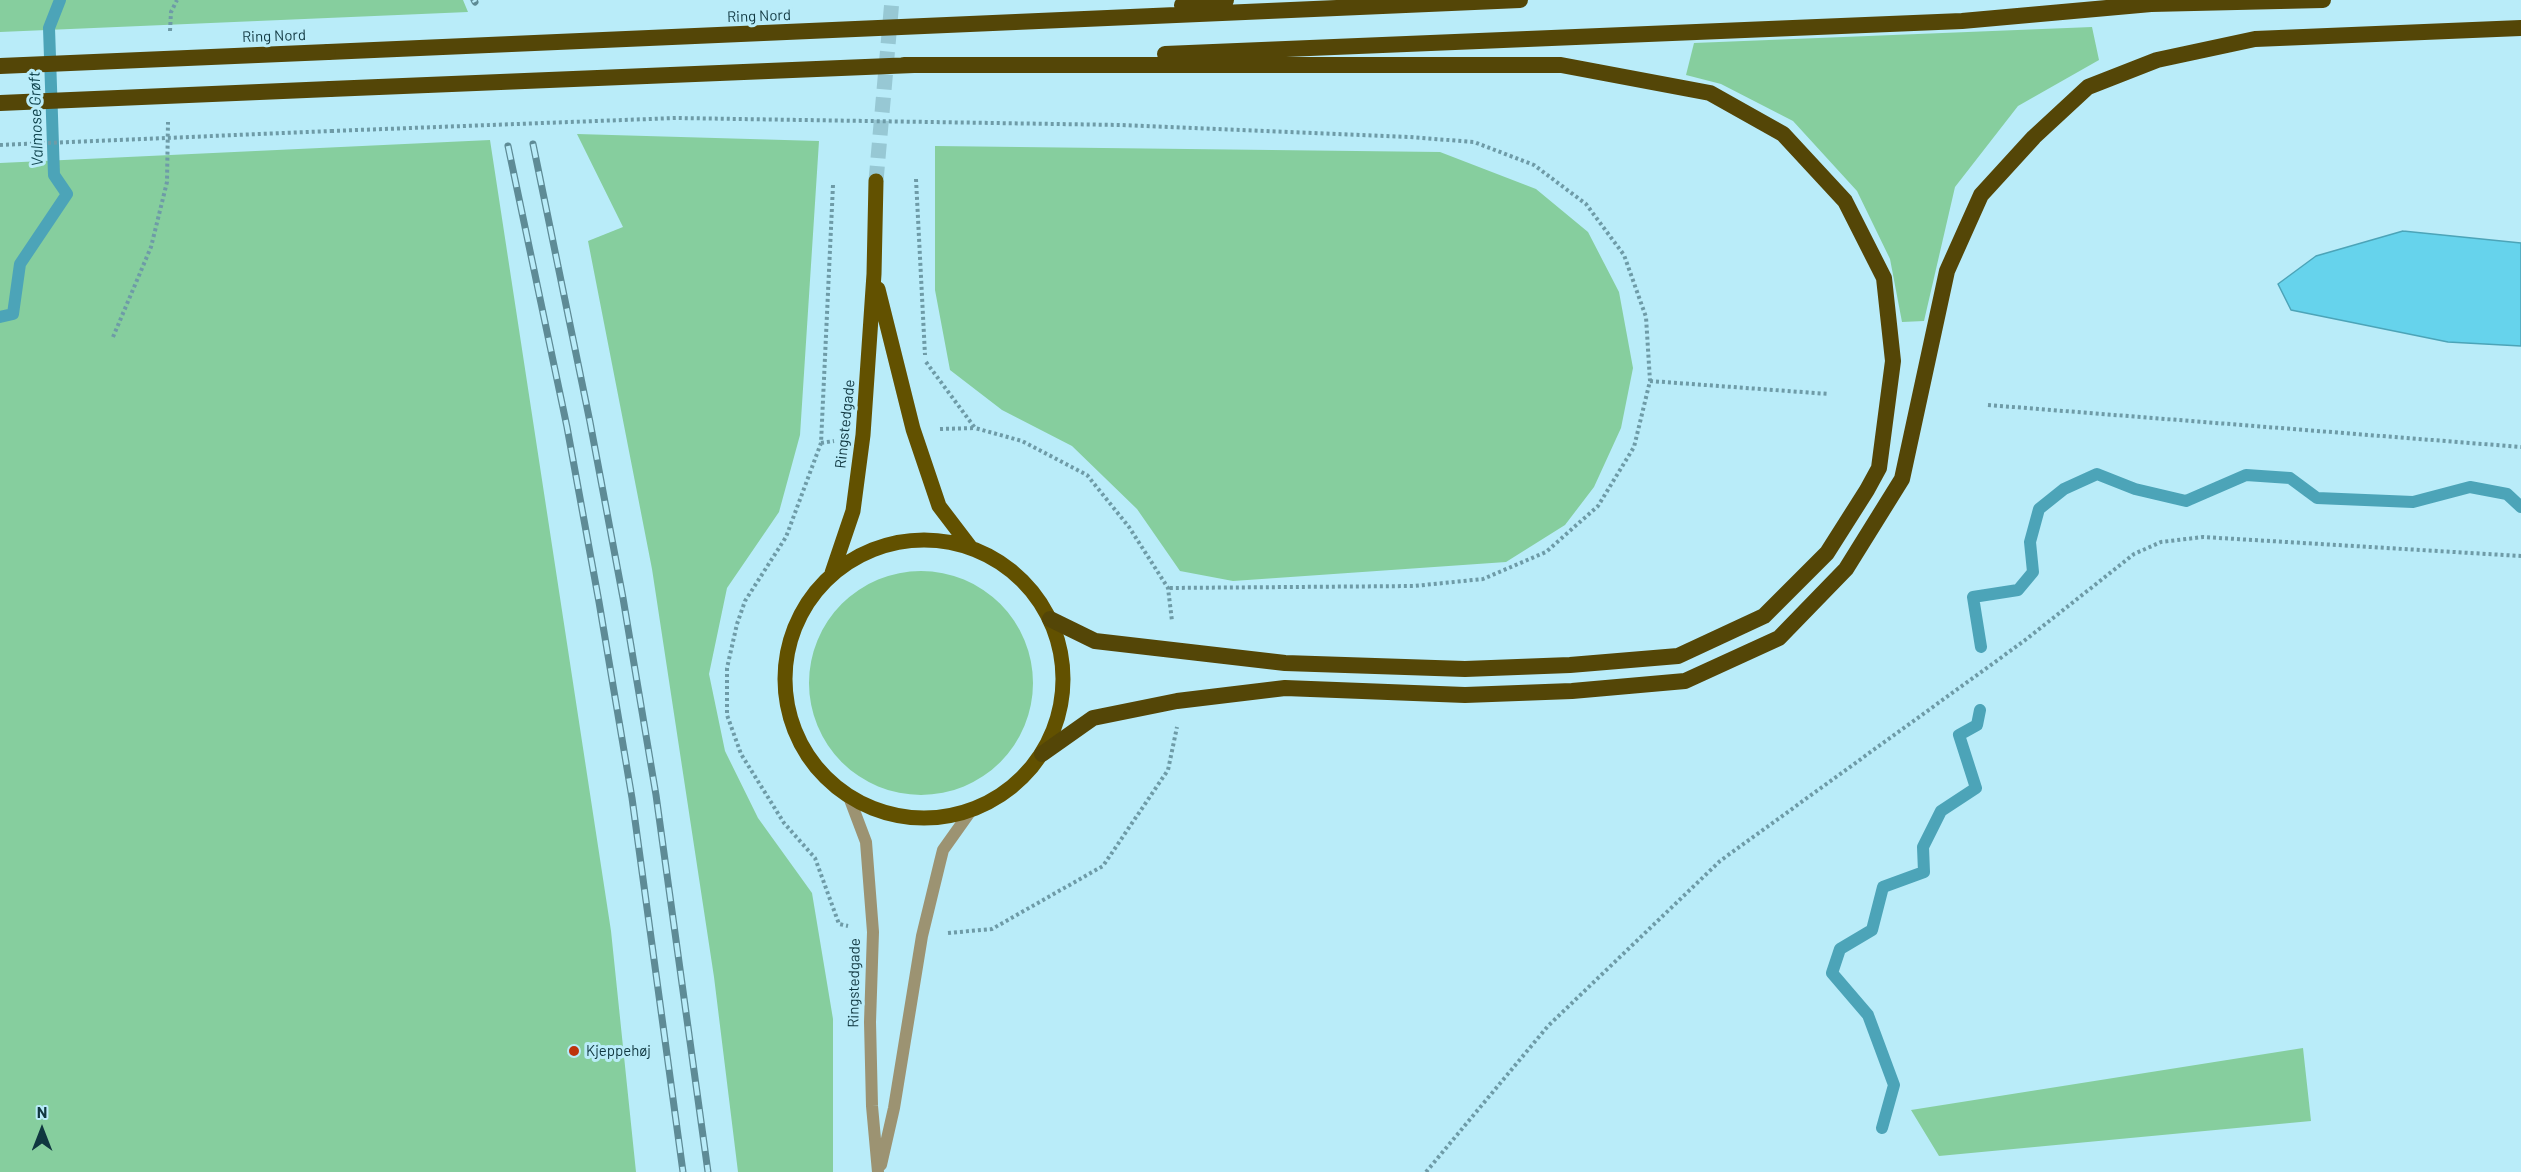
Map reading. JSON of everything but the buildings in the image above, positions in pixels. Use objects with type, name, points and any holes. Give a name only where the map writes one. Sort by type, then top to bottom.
[{"type":"highway","points":[[1054,21],[1226,0]]},
{"type":"highway","name":"Ring Nord","points":[[0,66],[1520,0]]},
{"type":"highway","points":[[0,103],[1962,21],[2151,4],[2323,0]]},
{"type":"highway","points":[[1042,754],[1092,718],[1177,701],[1285,688],[1465,695],[1572,691],[1685,681],[1779,638],[1846,569],[1902,479],[1947,271],[1981,195],[2034,137],[2088,87],[2157,60],[2255,39],[2521,28]]},
{"type":"highway","points":[[904,65],[1562,65],[1710,93],[1783,134],[1845,201],[1884,278],[1893,361],[1879,468],[1827,553],[1764,616],[1678,656],[1570,665],[1465,669],[1286,663],[1095,641],[1050,619]]},
{"type":"main road","name":"Ringstedgade","points":[[832,573],[853,511],[863,435],[874,274],[876,181]]},
{"type":"main road","name":"Ringstedgade","points":[[874,274],[912,429],[939,506],[971,548]]},
{"type":"main road","points":[[913,540],[942,541],[971,548],[1003,564],[1024,583],[1050,619],[1062,653],[1064,688],[1057,722],[1042,754],[1023,778],[998,798],[970,812],[929,819],[908,817],[887,814],[849,797],[816,769],[794,732],[784,689],[787,646],[804,606],[832,573],[884,545],[913,540]]},
{"type":"street","name":"Ringstedgade","points":[[849,797],[866,842],[873,932],[870,1022],[872,1096],[879,1172]]},
{"type":"street","name":"Ringstedgade","points":[[879,1172],[894,1108],[922,936],[943,850],[970,812]]},
{"type":"path","points":[[170,34],[171,12],[177,0]]},
{"type":"path","points":[[113,337],[151,247],[166,182],[168,114]]},
{"type":"path","points":[[0,145],[676,118],[1121,125],[1409,137],[1474,142],[1534,165],[1586,204],[1624,255],[1646,317],[1650,381],[1634,447],[1598,506],[1546,552],[1483,579],[1414,586],[1168,588]]},
{"type":"path","points":[[833,185],[820,443],[786,537],[745,601],[737,624],[728,668],[728,715],[741,754],[784,823],[815,858],[838,924],[873,932]]},
{"type":"path","points":[[1650,381],[1829,394]]},
{"type":"path","points":[[1988,405],[2521,447]]},
{"type":"path","points":[[1426,1172],[1548,1026],[1720,861],[2024,641],[2134,554],[2161,542],[2203,537],[2521,556]]},
{"type":"green space","points":[[0,0],[463,0],[468,12],[0,32]]},
{"type":"green space","points":[[2092,27],[2099,60],[2018,106],[1955,187],[1924,321],[1902,322],[1890,259],[1857,191],[1793,121],[1721,84],[1686,75],[1694,43]]},
{"type":"green space","points":[[577,134],[819,141],[800,435],[779,512],[727,588],[709,674],[725,751],[758,818],[812,893],[833,1019],[833,1172],[738,1172],[714,977],[652,569],[588,241],[623,227]]},
{"type":"green space","points":[[490,140],[611,931],[636,1172],[0,1172],[0,163]]},
{"type":"green space","points":[[935,146],[1440,152],[1536,189],[1588,232],[1619,292],[1633,368],[1621,428],[1594,487],[1565,525],[1506,562],[1233,581],[1180,571],[1137,509],[1072,446],[1002,410],[950,370],[935,290]]},
{"type":"green space","points":[[910,571],[932,571],[964,579],[974,584],[992,596],[1008,612],[1025,640],[1031,661],[1033,683],[1031,705],[1025,726],[1008,754],[992,770],[964,787],[932,795],[910,795],[878,787],[868,782],[850,770],[834,754],[817,726],[809,694],[809,672],[817,640],[822,630],[834,612],[850,596],[878,579]]},
{"type":"green space","points":[[2303,1048],[2311,1121],[1939,1156],[1911,1110]]},
{"type":"water","points":[[2403,231],[2521,243],[2521,346],[2448,342],[2291,310],[2278,284],[2316,256]]},
{"type":"waterway","name":"Valmose Grøft","points":[[0,317],[13,314],[20,264],[67,194],[54,175],[49,28],[60,0]]},
{"type":"waterway","points":[[1981,647],[1973,597],[2018,590],[2033,572],[2030,542],[2039,509],[2064,489],[2097,474],[2135,489],[2186,501],[2246,475],[2290,478],[2317,498],[2413,502],[2470,487],[2507,494],[2521,507]]},
{"type":"waterway","points":[[1882,1128],[1894,1085],[1868,1015],[1832,973],[1840,949],[1872,930],[1883,887],[1924,872],[1923,847],[1941,811],[1976,788],[1959,735],[1977,725],[1980,710]]},
{"type":"tunnel","points":[[876,181],[892,0]]},
{"type":"railway","points":[[533,144],[590,422],[623,598],[656,795],[708,1172]]},
{"type":"railway","points":[[508,146],[567,427],[599,602],[632,798],[683,1172]]},
{"type":"place","name":"Kjeppehøj","points":[[574,1051]]}]
